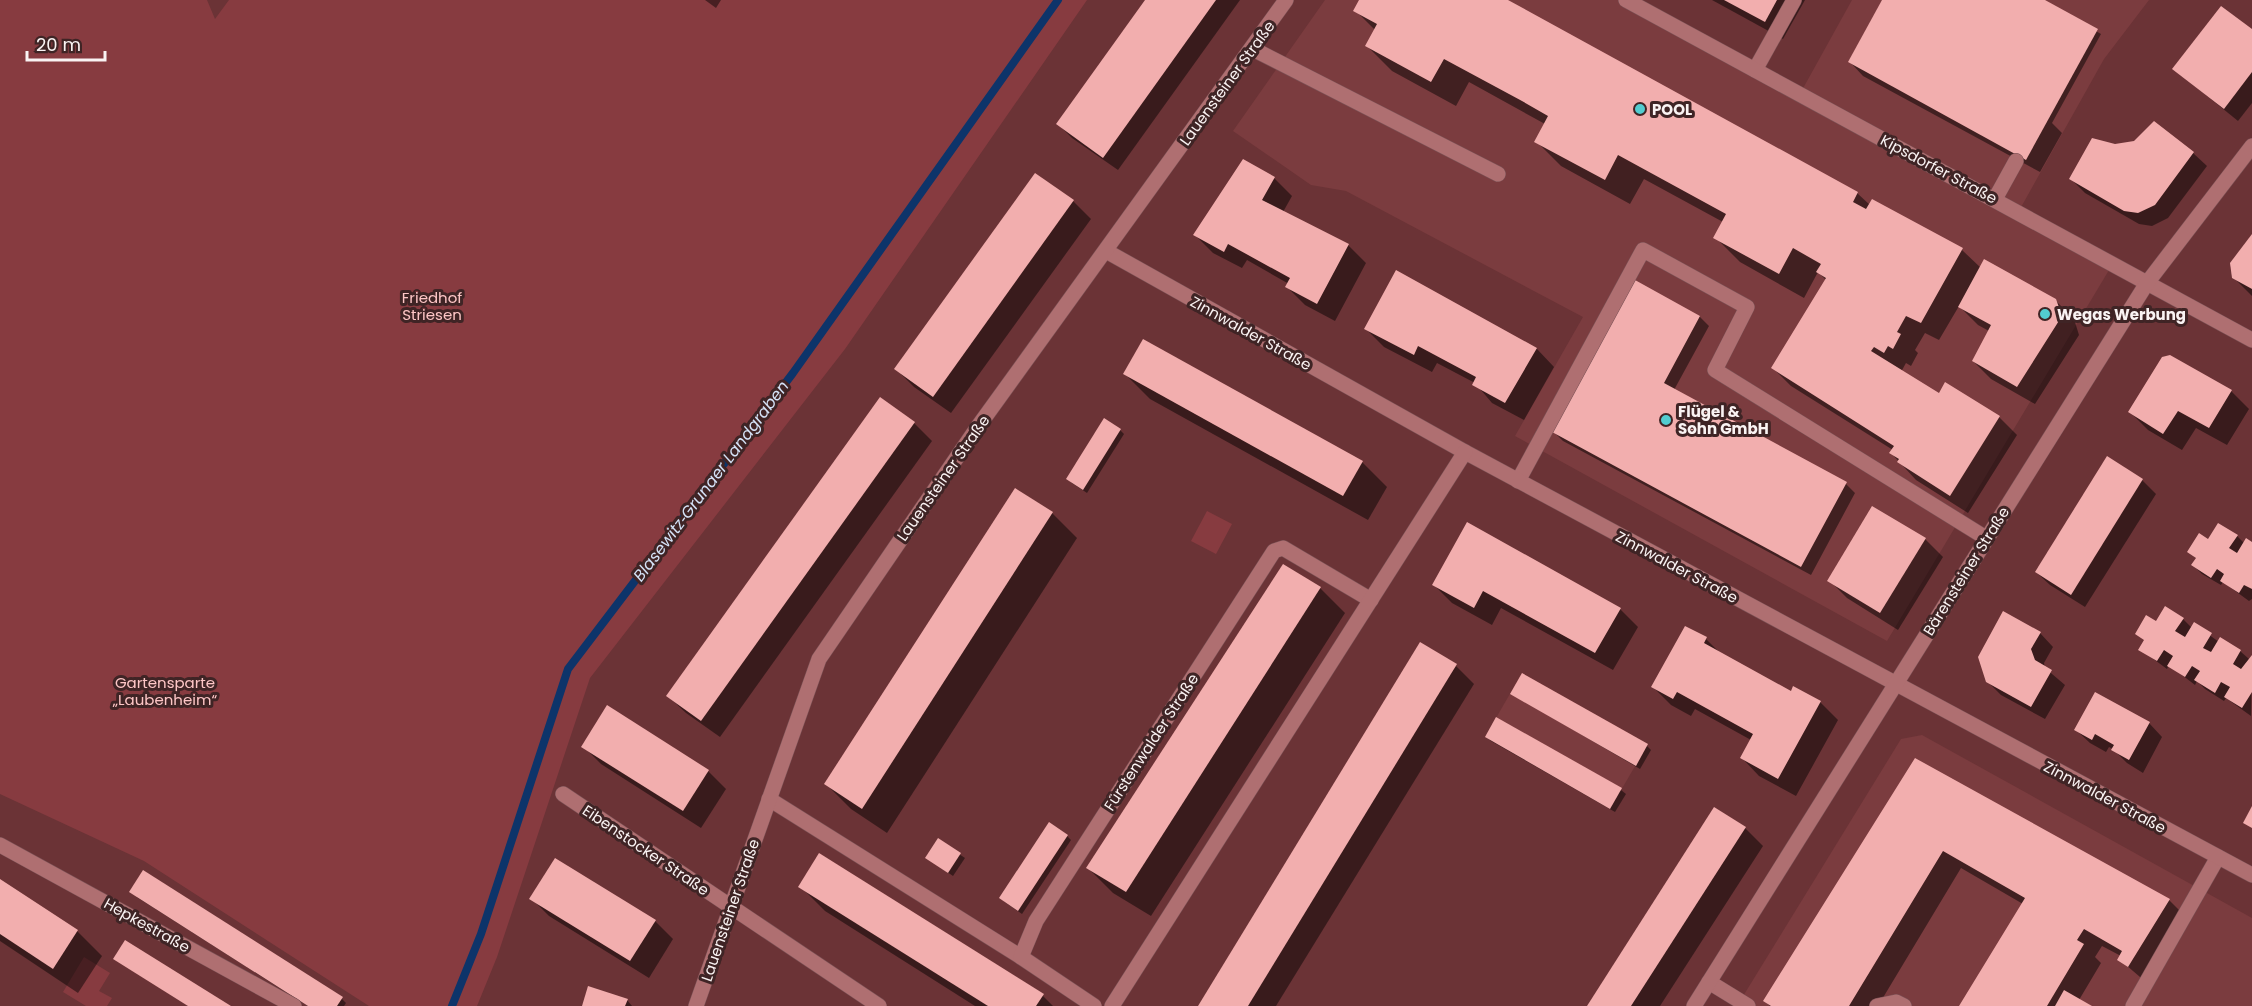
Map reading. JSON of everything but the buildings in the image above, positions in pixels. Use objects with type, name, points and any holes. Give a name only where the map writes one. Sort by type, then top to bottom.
[{"type":"street","name":"Lauensteiner Straße","points":[[696,1006],[819,659],[977,428],[1253,49],[1286,0]]},
{"type":"street","name":"Kipsdorfer Straße","points":[[1626,0],[2252,340]]},
{"type":"street","points":[[1755,70],[1794,0]]},
{"type":"street","points":[[1253,49],[1498,174]]},
{"type":"street","name":"Bärensteiner Straße","points":[[1694,1006],[2147,283],[2252,146]]},
{"type":"street","points":[[1995,199],[2016,161]]},
{"type":"street","points":[[1518,481],[1643,250],[1747,307],[1715,370],[1986,538]]},
{"type":"street","name":"Zinnwalder Straße","points":[[1106,251],[1518,481],[2252,875]]},
{"type":"street","points":[[1112,1006],[1465,452]]},
{"type":"street","name":"Fürstenwalder Straße","points":[[1021,957],[1036,921],[1274,551],[1283,548],[1371,600]]},
{"type":"street","name":"Eibenstocker Straße","points":[[563,794],[879,1006]]},
{"type":"street","points":[[769,799],[1021,957],[1094,1006]]},
{"type":"street","name":"Hepkestraße","points":[[0,845],[294,1006]]},
{"type":"street","points":[[2133,1006],[2218,857]]},
{"type":"street","points":[[1709,982],[1748,1006]]},
{"type":"street","points":[[1877,1006],[1896,1002],[1904,1006]]},
{"type":"shaded area","points":[[1325,0],[1633,0],[1801,92],[1852,0],[2149,0],[2104,59],[2020,209],[2115,260],[1887,641],[1515,436],[1583,317],[1346,191],[1311,185],[1233,131]]},
{"type":"shaded area","points":[[1522,673],[1648,744],[1610,809],[1485,737]]},
{"type":"shaded area","points":[[1922,735],[2252,918],[2252,1006],[1737,1006],[1901,739]]},
{"type":"green space","name":"Friedhof Striesen","points":[[0,0],[207,0],[215,19],[229,0],[1087,0],[845,349],[590,678],[497,957],[477,1006],[369,1006],[144,861],[0,794]]},
{"type":"green space","points":[[1207,511],[1232,524],[1216,554],[1191,541]]},
{"type":"green space","points":[[84,957],[110,973],[99,991],[112,998],[107,1006],[86,1006],[63,992]]},
{"type":"waterway","name":"Blasewitz‐Grunaer Landgraben","points":[[452,1006],[481,934],[568,669],[793,373],[1058,0]]},
{"type":"place","name":"POOL","points":[[1640,109]]},
{"type":"place","name":"Wegas Werbung","points":[[2045,314]]},
{"type":"place","name":"Flügel & Sohn GmbH","points":[[1666,420]]},
{"type":"park label","name":"Gartensparte „Laubenheim“","points":[[165,690]]}]
